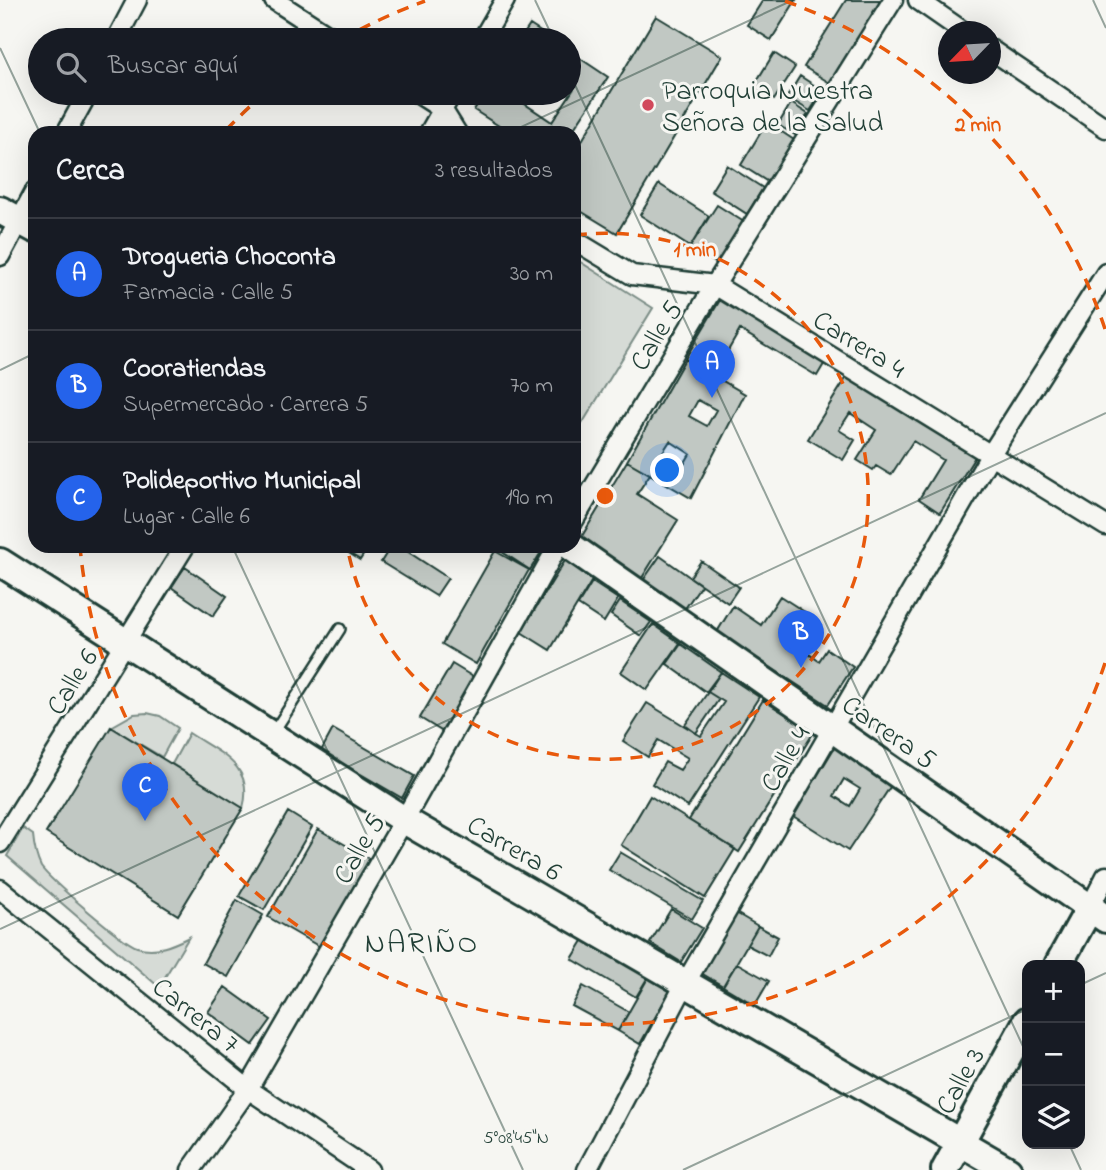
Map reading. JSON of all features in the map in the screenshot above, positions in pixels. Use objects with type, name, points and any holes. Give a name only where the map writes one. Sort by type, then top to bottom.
[{"type":"street","points":[[123,28],[138,0]]},
{"type":"street","points":[[274,0],[317,28]]},
{"type":"street","points":[[489,28],[505,0]]},
{"type":"street","name":"Calle 5","points":[[581,508],[715,285],[894,0]]},
{"type":"street","points":[[918,0],[948,21]]},
{"type":"street","points":[[1001,57],[1106,128]]},
{"type":"street","points":[[70,126],[81,105]]},
{"type":"street","points":[[435,105],[442,110],[452,126]]},
{"type":"street","points":[[433,126],[445,105]]},
{"type":"street","points":[[0,256],[28,203]]},
{"type":"street","name":"Carrera 4","points":[[581,244],[632,275],[715,285],[1106,526]]},
{"type":"street","name":"Calle 4","points":[[587,1170],[686,982],[991,454],[1106,273]]},
{"type":"street","name":"Calle 6","points":[[0,843],[181,553]]},
{"type":"street","name":"Calle 5","points":[[191,1170],[248,1089],[554,553]]},
{"type":"street","name":"Carrera 5","points":[[580,553],[1098,914]]},
{"type":"street","name":"Carrera 6","points":[[0,562],[404,820],[1008,1170]]},
{"type":"street","points":[[1062,960],[1098,914],[1106,876]]},
{"type":"street","name":"Carrera 7","points":[[0,889],[248,1089],[369,1170]]},
{"type":"street","name":"Calle 3","points":[[945,1170],[1026,1023]]},
{"type":"lane","points":[[272,735],[340,629]]},
{"type":"shaded area","points":[[581,262],[653,308],[581,426]]},
{"type":"shaded area","points":[[134,714],[160,716],[178,728],[162,757],[111,727]]},
{"type":"shaded area","points":[[189,733],[222,754],[239,771],[244,781],[243,808],[172,764]]},
{"type":"shaded area","points":[[23,828],[33,835],[38,859],[47,874],[129,943],[144,949],[158,949],[189,937],[159,987],[7,856]]},
{"type":"building","points":[[763,0],[796,0],[771,40],[747,25]]},
{"type":"building","points":[[846,0],[883,0],[830,83],[804,67]]},
{"type":"building","name":"Parroquia Nuestra Señora de la Salud","points":[[656,16],[722,56],[617,233],[581,211],[581,142]]},
{"type":"building","points":[[774,53],[795,67],[774,100],[753,87]]},
{"type":"building","points":[[581,59],[608,77],[576,126],[499,126],[474,110],[477,105],[526,105],[552,122],[563,105],[581,105]]},
{"type":"building","points":[[800,76],[823,91],[810,111],[787,97]]},
{"type":"building","points":[[791,103],[808,114],[795,135],[778,125]]},
{"type":"building","points":[[767,122],[794,140],[768,182],[741,165]]},
{"type":"building","points":[[727,165],[763,188],[747,214],[711,191]]},
{"type":"building","points":[[659,184],[709,216],[690,247],[640,215]]},
{"type":"building","points":[[717,205],[744,222],[717,264],[690,247]]},
{"type":"building","points":[[723,295],[827,359],[817,376],[740,330],[714,375],[685,359]]},
{"type":"building","points":[[685,359],[745,394],[691,498],[627,461]],"holes":[[[698,400],[716,410],[707,426],[689,416]],[[670,441],[690,454],[680,471],[659,458]]]},
{"type":"building","points":[[850,372],[978,452],[940,513],[919,499],[943,460],[913,441],[891,475],[876,466],[873,470],[857,460],[876,430],[850,413],[839,430],[855,440],[843,460],[808,439]]},
{"type":"building","points":[[627,461],[650,474],[637,494],[678,520],[640,581],[581,542],[581,538]]},
{"type":"building","points":[[349,553],[364,553],[360,560]]},
{"type":"building","points":[[387,553],[410,553],[448,578],[436,596],[381,562]]},
{"type":"building","points":[[494,553],[529,570],[476,664],[442,644]]},
{"type":"building","points":[[504,553],[541,553],[530,570]]},
{"type":"building","points":[[660,556],[701,585],[684,610],[642,582]]},
{"type":"building","points":[[566,559],[594,577],[550,650],[521,632]]},
{"type":"building","points":[[701,561],[739,587],[728,603],[690,577]]},
{"type":"building","points":[[185,567],[227,596],[213,616],[171,587]]},
{"type":"building","points":[[592,582],[618,599],[604,622],[578,605]]},
{"type":"building","points":[[780,596],[814,618],[796,645],[819,661],[827,649],[853,667],[828,705],[717,632],[733,606],[761,625]]},
{"type":"building","points":[[620,601],[651,622],[641,636],[611,615]]},
{"type":"building","points":[[653,624],[680,643],[647,690],[621,672]]},
{"type":"building","points":[[681,644],[721,672],[706,692],[667,664]]},
{"type":"building","points":[[452,664],[475,678],[443,732],[420,718]]},
{"type":"building","points":[[721,672],[759,697],[688,807],[652,784],[665,762],[680,770],[688,758],[658,740],[648,757],[623,741],[647,703],[701,736],[724,702],[708,692]]},
{"type":"building","points":[[708,692],[719,699],[696,733],[685,725]]},
{"type":"building","points":[[763,700],[814,732],[739,852],[689,820]]},
{"type":"building","points":[[111,727],[243,808],[178,915],[46,833]]},
{"type":"building","points":[[333,729],[414,776],[402,798],[321,751]]},
{"type":"building","points":[[836,745],[894,781],[848,851],[793,816]],"holes":[[[844,779],[860,789],[850,806],[834,796]]]},
{"type":"building","points":[[650,796],[735,849],[705,898],[621,845]]},
{"type":"building","points":[[288,812],[312,827],[264,910],[239,896]]},
{"type":"building","points":[[318,829],[370,859],[320,947],[268,917]]},
{"type":"building","points":[[620,852],[703,901],[692,919],[609,870]]},
{"type":"building","points":[[237,900],[263,915],[228,977],[203,963]]},
{"type":"building","points":[[671,909],[702,928],[681,962],[650,943]]},
{"type":"building","points":[[736,913],[758,926],[723,986],[701,973]]},
{"type":"building","points":[[758,926],[778,937],[768,956],[747,945]]},
{"type":"building","points":[[584,939],[648,977],[636,997],[572,959]]},
{"type":"building","points":[[737,963],[769,981],[755,1005],[723,986]]},
{"type":"building","points":[[648,978],[670,991],[640,1044],[618,1031]]},
{"type":"building","points":[[583,986],[629,1012],[618,1031],[572,1006]]},
{"type":"building","points":[[225,987],[271,1020],[253,1045],[208,1012]]},
{"type":"place","name":"Parroquia Nuestra Señora de la Salud","points":[[648,105]]},
{"type":"place","name":"Drogueria Choconta","points":[[712,398]]},
{"type":"place","name":"Cooratiendas","points":[[801,668]]},
{"type":"place","name":"Polideportivo Municipal","points":[[145,821]]},
{"type":"district","name":"NARIÑO","points":[[422,942]]}]
